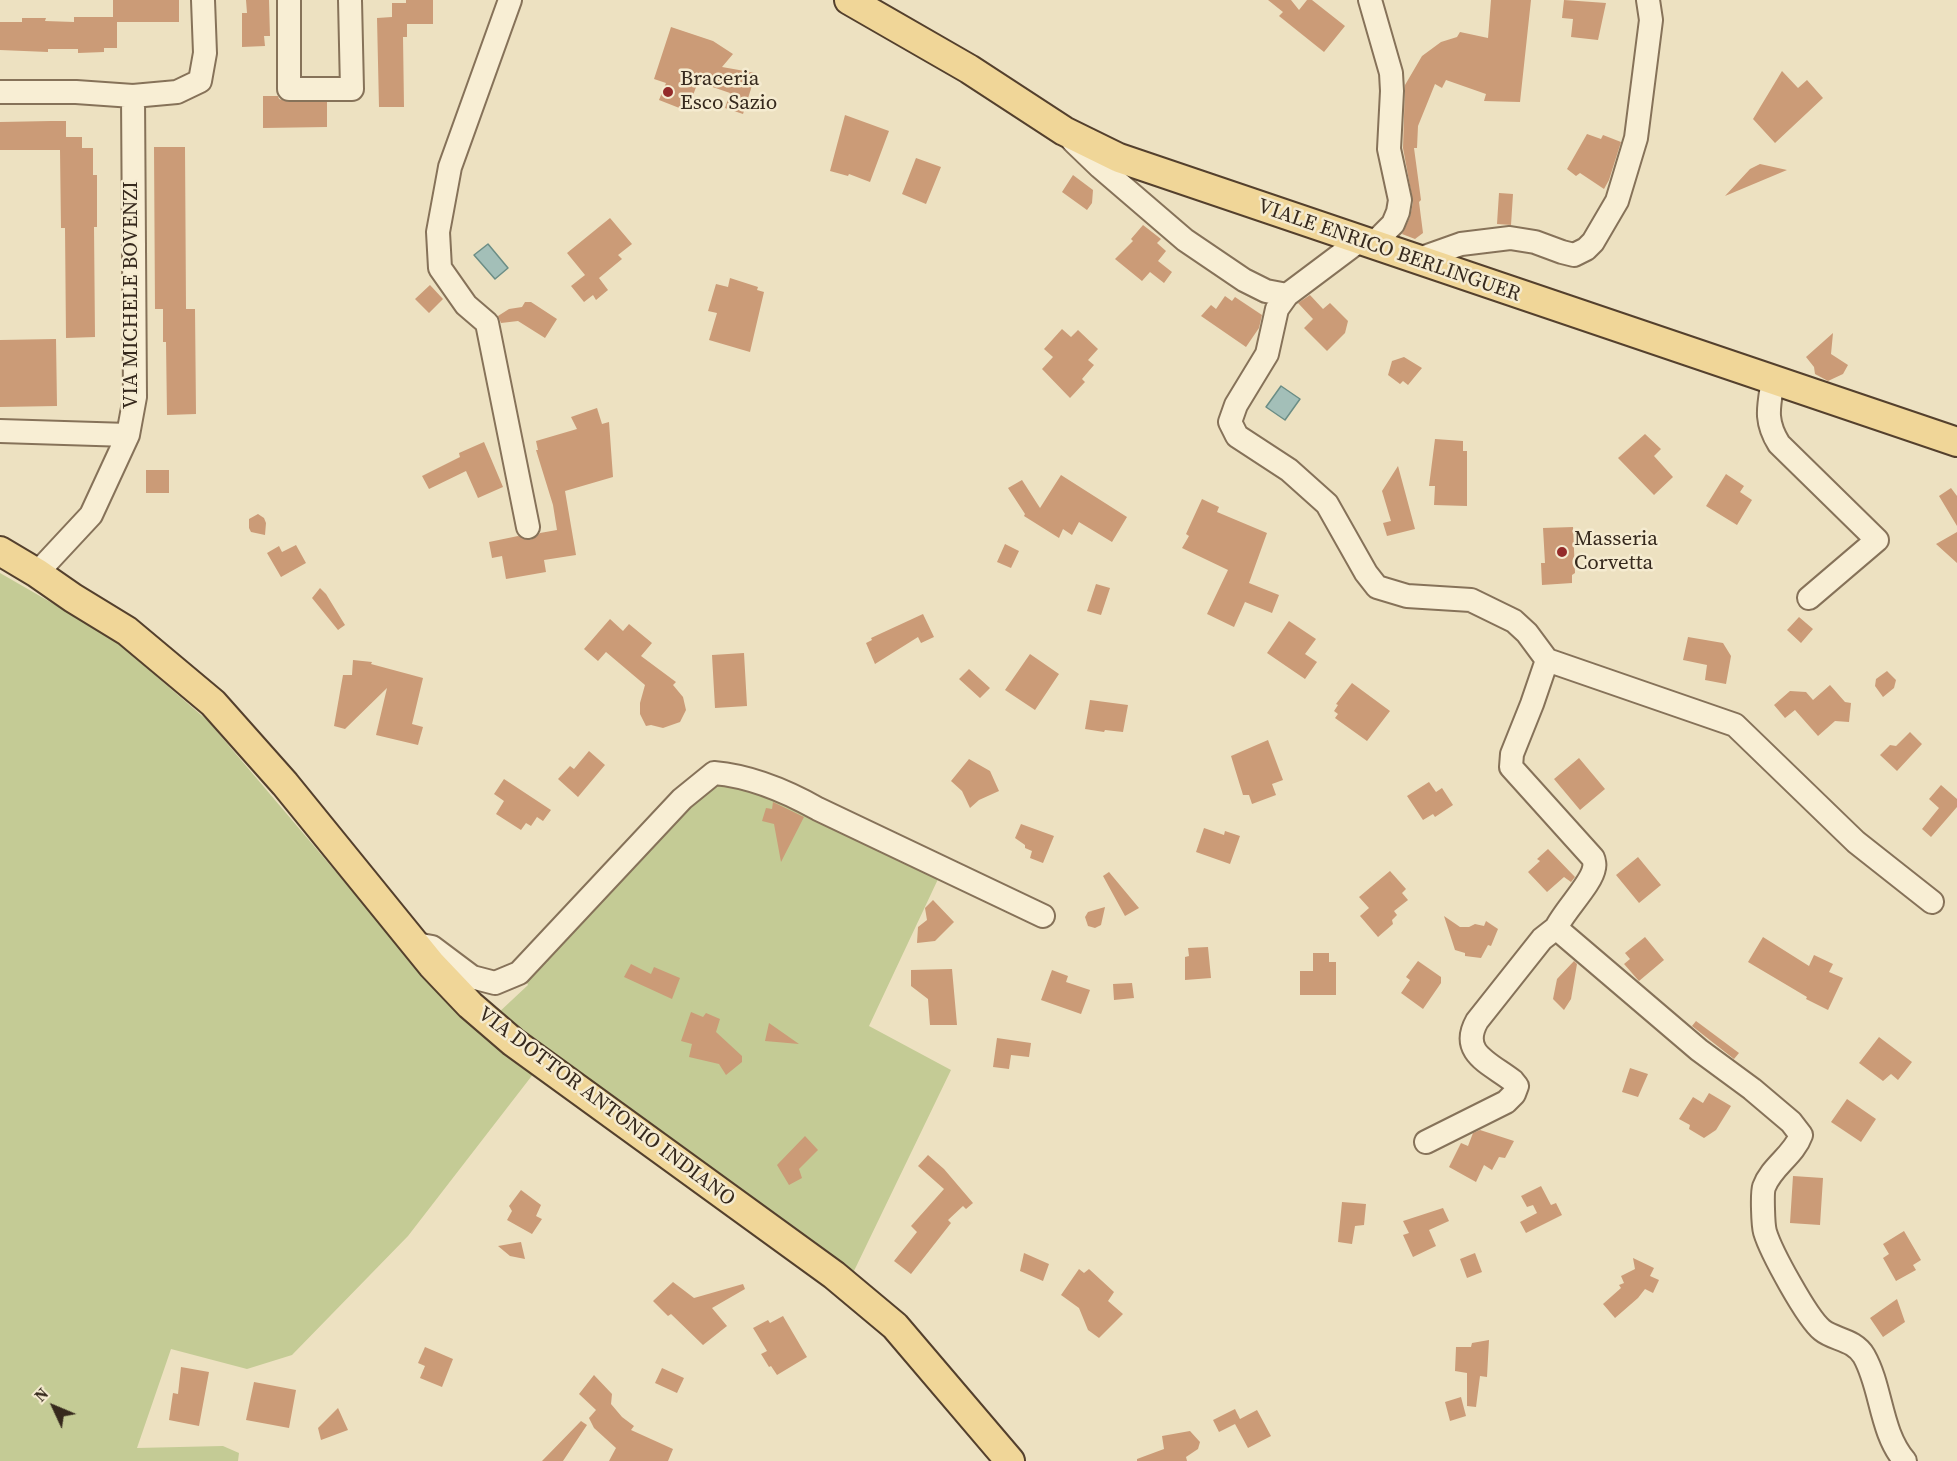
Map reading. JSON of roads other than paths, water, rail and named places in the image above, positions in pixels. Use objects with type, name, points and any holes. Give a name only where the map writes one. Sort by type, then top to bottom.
[{"type":"main road","name":"VIALE ENRICO BERLINGUER","points":[[849,0],[969,69],[1064,131],[1119,158],[1957,442]]},
{"type":"main road","name":"VIA DOTTOR ANTONIO INDIANO","points":[[0,551],[127,631],[213,703],[285,784],[415,943],[470,1005],[513,1042],[834,1275],[895,1326],[1010,1461]]},
{"type":"street","points":[[0,92],[76,92],[133,96],[177,92],[200,81],[205,53],[203,0]]},
{"type":"street","points":[[289,0],[289,89],[352,88],[350,0]]},
{"type":"street","points":[[510,0],[450,167],[438,232],[440,268],[466,305],[487,323],[528,527]]},
{"type":"street","points":[[1370,0],[1391,74],[1392,110],[1389,149],[1400,200],[1398,212],[1393,224],[1287,295],[1277,309],[1267,354],[1236,405],[1230,422],[1236,436],[1289,470],[1327,504],[1366,573],[1377,587],[1407,596],[1471,600],[1514,621],[1527,633],[1547,660],[1735,725],[1856,842],[1932,902]]},
{"type":"street","points":[[1416,260],[1461,244],[1510,238],[1535,242],[1574,255],[1586,249],[1593,242],[1617,201],[1636,138],[1651,20],[1648,0]]},
{"type":"street","name":"VIA MICHELE BOVENZI","points":[[37,573],[91,515],[128,435],[135,397],[133,96]]},
{"type":"street","points":[[1064,131],[1100,167],[1185,240],[1244,280],[1266,291],[1287,295]]},
{"type":"street","points":[[1773,380],[1768,416],[1770,428],[1779,444],[1877,540],[1809,598]]},
{"type":"street","points":[[0,431],[128,435]]},
{"type":"street","points":[[1426,1142],[1506,1102],[1514,1094],[1517,1086],[1513,1081],[1475,1053],[1470,1041],[1471,1032],[1477,1021],[1542,939],[1556,928],[1561,916],[1591,877],[1595,867],[1593,858],[1511,767],[1512,754],[1547,660]]},
{"type":"street","points":[[415,943],[432,947],[472,977],[495,983],[519,973],[682,799],[714,773],[733,775],[793,794],[818,809],[1043,916]]},
{"type":"street","points":[[1556,928],[1699,1050],[1783,1115],[1801,1135],[1763,1188],[1764,1231],[1802,1306],[1822,1331],[1846,1340],[1863,1353],[1891,1437],[1905,1461]]},
{"type":"water","points":[[488,244],[508,268],[495,279],[474,255]]},
{"type":"water","points":[[1281,386],[1300,399],[1285,420],[1266,407]]},
{"type":"place","name":"Braceria Esco Sazio","points":[[668,92]]},
{"type":"place","name":"Masseria Corvetta","points":[[1562,552]]}]
